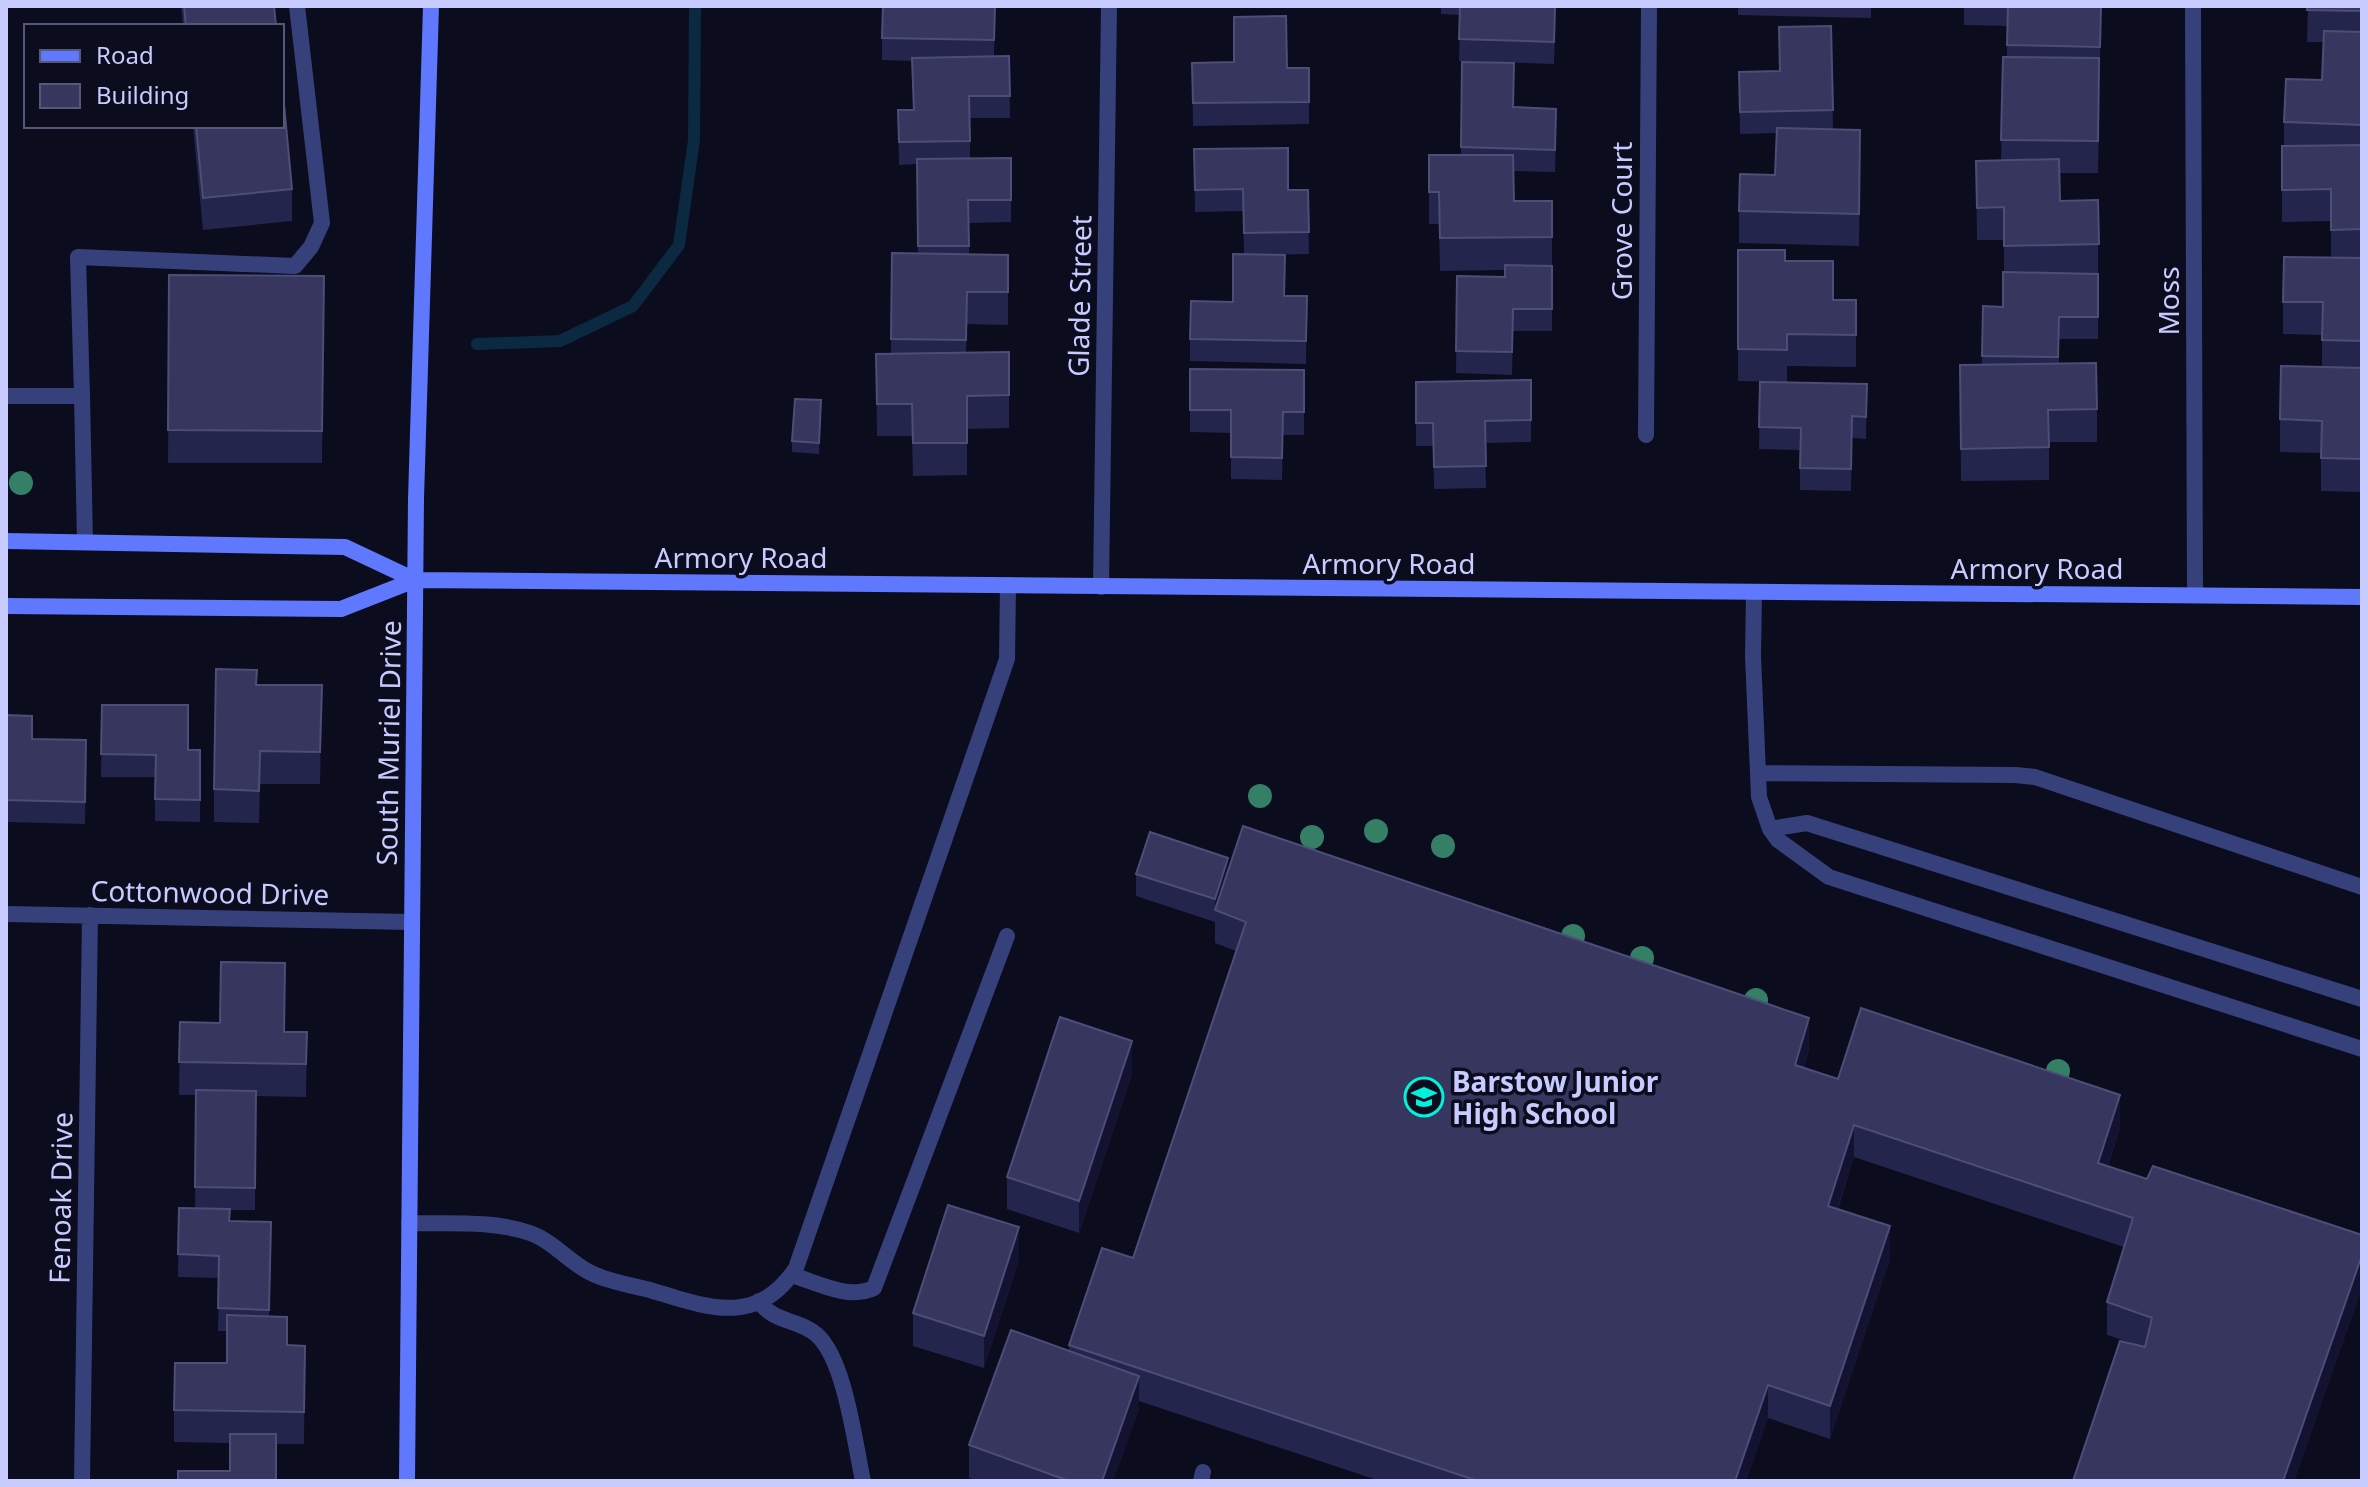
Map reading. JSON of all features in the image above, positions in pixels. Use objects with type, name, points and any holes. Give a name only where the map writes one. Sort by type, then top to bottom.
[{"type":"main road","name":"South Muriel Drive","points":[[407,1481],[415,580],[431,6]]},
{"type":"main road","name":"Armory Road","points":[[6,541],[345,547],[415,580]]},
{"type":"main road","name":"Armory Road","points":[[6,606],[341,609],[415,580],[2362,597]]},
{"type":"street","points":[[85,542],[78,257],[295,266],[311,247],[322,223],[297,6]]},
{"type":"street","name":"Glade Street","points":[[1101,587],[1109,6]]},
{"type":"street","name":"Grove Court","points":[[1646,435],[1649,6]]},
{"type":"street","name":"Moss","points":[[2193,6],[2195,595]]},
{"type":"street","points":[[6,396],[82,396]]},
{"type":"street","points":[[409,1223],[493,1225],[533,1234],[591,1273],[707,1307],[734,1309],[759,1301],[782,1288],[802,1253],[1007,659],[1008,585]]},
{"type":"street","points":[[1754,592],[1753,656],[1759,797],[1770,829],[1778,840],[1829,877],[2362,1049]]},
{"type":"street","points":[[1758,773],[2035,777],[2362,887]]},
{"type":"street","points":[[1770,829],[1807,823],[2362,999]]},
{"type":"street","name":"Cottonwood Drive","points":[[6,914],[412,922]]},
{"type":"street","name":"Fenoak Drive","points":[[82,1481],[90,915]]},
{"type":"street","points":[[792,1275],[847,1292],[861,1294],[874,1288],[1007,936]]},
{"type":"street","points":[[759,1301],[766,1312],[816,1333],[832,1354],[863,1481]]},
{"type":"building","points":[[184,6],[274,6],[276,24],[186,24]]},
{"type":"building","points":[[883,6],[995,6],[994,40],[882,38]]},
{"type":"building","points":[[1460,6],[1555,6],[1554,42],[1459,39]]},
{"type":"building","points":[[2008,6],[2101,6],[2100,47],[2007,45]]},
{"type":"building","points":[[2308,6],[2362,6],[2362,11],[2307,10]]},
{"type":"building","points":[[1286,16],[1287,68],[1309,68],[1309,102],[1193,103],[1192,63],[1234,62],[1234,17]]},
{"type":"building","points":[[1831,26],[1833,110],[1740,112],[1739,72],[1780,71],[1779,27]]},
{"type":"building","points":[[2324,31],[2362,32],[2362,125],[2284,122],[2286,79],[2322,80]]},
{"type":"building","points":[[1009,56],[1010,96],[969,96],[970,141],[899,142],[898,110],[914,110],[912,58]]},
{"type":"building","points":[[2003,57],[2099,58],[2098,141],[2001,140]]},
{"type":"building","points":[[1462,62],[1514,63],[1513,107],[1556,109],[1555,150],[1461,147]]},
{"type":"building","points":[[284,104],[292,189],[203,198],[196,128],[284,128]]},
{"type":"building","points":[[1777,128],[1860,130],[1859,214],[1739,211],[1740,174],[1775,175]]},
{"type":"building","points":[[2362,145],[2362,229],[2331,230],[2331,189],[2282,190],[2282,146]]},
{"type":"building","points":[[1288,148],[1288,190],[1308,190],[1309,232],[1244,233],[1243,189],[1195,190],[1194,149]]},
{"type":"building","points":[[1429,155],[1513,155],[1514,201],[1552,201],[1552,237],[1440,238],[1439,192],[1429,192]]},
{"type":"building","points":[[1011,158],[1011,200],[968,200],[969,246],[918,246],[917,159]]},
{"type":"building","points":[[2059,159],[2060,201],[2098,200],[2099,244],[2004,246],[2004,207],[1977,208],[1976,161]]},
{"type":"building","points":[[1738,250],[1785,250],[1785,261],[1833,261],[1833,300],[1856,300],[1856,335],[1787,334],[1787,350],[1738,349]]},
{"type":"building","points":[[892,253],[1008,255],[1008,292],[967,292],[966,340],[891,339]]},
{"type":"building","points":[[1233,254],[1285,255],[1284,296],[1307,296],[1306,341],[1190,339],[1191,301],[1233,302]]},
{"type":"building","points":[[2284,257],[2362,258],[2362,341],[2322,340],[2323,302],[2283,302]]},
{"type":"building","points":[[1505,265],[1552,266],[1552,309],[1513,309],[1512,352],[1456,351],[1457,276],[1505,277]]},
{"type":"building","points":[[2003,272],[2098,274],[2098,317],[2059,317],[2058,357],[1982,356],[1983,306],[2003,307]]},
{"type":"building","points":[[169,275],[324,276],[322,431],[168,430]]},
{"type":"building","points":[[1009,352],[1009,395],[967,396],[967,443],[913,443],[912,404],[877,404],[876,354]]},
{"type":"building","points":[[2096,363],[2097,409],[2048,410],[2049,447],[1961,449],[1960,365]]},
{"type":"building","points":[[2281,366],[2362,368],[2362,459],[2321,458],[2322,421],[2280,419]]},
{"type":"building","points":[[1190,369],[1304,370],[1304,412],[1283,412],[1282,458],[1231,457],[1231,410],[1190,410]]},
{"type":"building","points":[[1531,380],[1531,420],[1485,421],[1486,466],[1434,467],[1433,423],[1416,423],[1416,382]]},
{"type":"building","points":[[1760,382],[1867,384],[1866,417],[1852,416],[1851,469],[1800,468],[1801,428],[1759,427]]},
{"type":"building","points":[[795,399],[821,400],[819,443],[792,441]]},
{"type":"building","points":[[216,669],[257,670],[256,685],[322,685],[320,752],[260,751],[259,791],[214,789]]},
{"type":"building","points":[[102,705],[188,705],[188,750],[200,750],[200,800],[155,799],[156,755],[101,754]]},
{"type":"building","points":[[6,715],[32,716],[32,739],[86,740],[85,802],[6,800]]},
{"type":"building","name":"Barstow Junior High School","points":[[1243,826],[1809,1018],[1795,1065],[1838,1079],[1861,1008],[2120,1095],[2098,1163],[2147,1179],[2153,1166],[2362,1235],[2362,1255],[2283,1481],[2073,1481],[2120,1341],[2145,1347],[2152,1318],[2107,1302],[2133,1218],[1854,1125],[1828,1206],[1890,1226],[1830,1406],[1768,1385],[1735,1481],[1478,1481],[1069,1345],[1102,1248],[1133,1258],[1246,922],[1215,910]]},
{"type":"building","points":[[1150,832],[1228,858],[1215,899],[1136,874]]},
{"type":"building","points":[[221,962],[285,963],[284,1032],[307,1032],[306,1064],[179,1062],[180,1022],[220,1023]]},
{"type":"building","points":[[1060,1017],[1132,1041],[1079,1201],[1007,1177]]},
{"type":"building","points":[[196,1090],[256,1091],[255,1188],[195,1187]]},
{"type":"building","points":[[948,1205],[1019,1227],[984,1336],[913,1313]]},
{"type":"building","points":[[179,1208],[230,1209],[229,1221],[271,1222],[269,1310],[218,1308],[219,1256],[178,1254]]},
{"type":"building","points":[[227,1315],[287,1317],[287,1345],[305,1346],[304,1412],[174,1410],[175,1363],[227,1363]]},
{"type":"building","points":[[1011,1330],[1139,1376],[1102,1481],[1069,1481],[969,1445]]},
{"type":"building","points":[[230,1434],[276,1434],[276,1481],[178,1481],[178,1471],[230,1471]]},
{"type":"waterway","points":[[477,344],[560,341],[633,306],[679,245],[694,140],[695,6]]},
{"type":"place","name":"Barstow Junior High School","points":[[1424,1097]]}]
